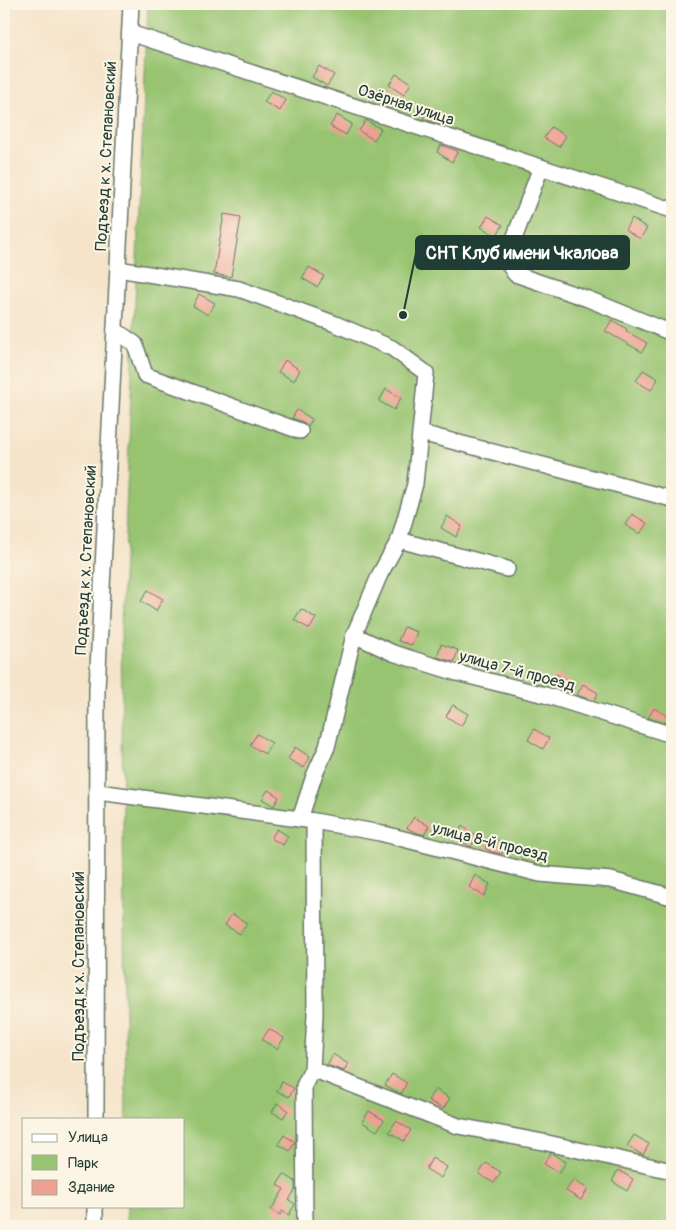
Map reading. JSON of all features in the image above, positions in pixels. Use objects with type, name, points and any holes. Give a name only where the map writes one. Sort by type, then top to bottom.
[{"type":"street","name":"Подъезд к х. Степановский","points":[[96,1118],[97,689],[131,4]]},
{"type":"street","name":"Озёрная улица","points":[[130,33],[672,210]]},
{"type":"street","points":[[541,167],[506,260],[515,274],[588,299],[672,333]]},
{"type":"street","points":[[118,269],[238,290],[333,323],[392,348],[426,373],[414,484],[399,540],[380,574],[354,635],[326,747],[314,776],[307,820],[315,1015],[312,1069],[304,1086],[305,1226]]},
{"type":"street","points":[[115,330],[135,344],[145,375],[300,431]]},
{"type":"street","points":[[421,432],[672,499]]},
{"type":"street","points":[[399,540],[508,569]]},
{"type":"street","name":"улица 7-й проезд","points":[[354,635],[393,653],[456,673],[545,695],[672,734]]},
{"type":"street","name":"улица 8-й проезд","points":[[98,792],[307,820],[380,833],[540,874],[611,880],[672,898]]},
{"type":"street","points":[[312,1069],[458,1126],[543,1142],[672,1171]]},
{"type":"street","points":[[95,1226],[96,1208]]},
{"type":"green space","points":[[148,4],[672,4],[672,1226],[127,1226],[127,1208],[185,1208],[185,1118],[126,1118],[121,627]]},
{"type":"building","points":[[319,66],[334,75],[327,86],[312,77]]},
{"type":"building","points":[[396,74],[411,83],[404,95],[389,85]]},
{"type":"building","points":[[271,91],[286,100],[280,111],[264,102]]},
{"type":"building","points":[[429,107],[445,116],[440,124],[423,119]]},
{"type":"building","points":[[337,115],[352,124],[346,135],[330,126]]},
{"type":"building","points":[[366,120],[381,129],[374,140],[359,131]]},
{"type":"building","points":[[551,127],[566,136],[559,147],[544,138]]},
{"type":"building","points":[[441,145],[458,151],[452,162],[437,152]]},
{"type":"building","points":[[224,214],[241,217],[231,277],[214,274]]},
{"type":"building","points":[[488,216],[503,225],[496,236],[481,227]]},
{"type":"building","points":[[632,218],[647,228],[640,239],[625,229]]},
{"type":"building","points":[[309,267],[324,276],[317,287],[302,278]]},
{"type":"building","points":[[199,294],[215,303],[208,315],[193,306]]},
{"type":"building","points":[[612,320],[627,329],[626,331],[647,343],[642,352],[605,331]]},
{"type":"building","points":[[285,360],[300,370],[294,381],[278,372]]},
{"type":"building","points":[[643,370],[658,379],[651,390],[636,381]]},
{"type":"building","points":[[386,389],[401,398],[394,410],[379,401]]},
{"type":"building","points":[[297,410],[312,419],[308,426],[292,418]]},
{"type":"building","points":[[632,514],[647,523],[640,534],[625,525]]},
{"type":"building","points":[[447,516],[462,526],[456,537],[441,528]]},
{"type":"building","points":[[148,590],[163,599],[156,611],[141,601]]},
{"type":"building","points":[[301,609],[316,618],[310,629],[294,620]]},
{"type":"building","points":[[404,627],[417,632],[412,645],[398,641]]},
{"type":"building","points":[[441,644],[458,650],[454,662],[437,657]]},
{"type":"building","points":[[556,674],[571,683],[566,692],[549,685]]},
{"type":"building","points":[[583,684],[598,693],[594,701],[577,695]]},
{"type":"building","points":[[453,705],[468,714],[461,726],[446,716]]},
{"type":"building","points":[[654,708],[669,717],[665,723],[648,718]]},
{"type":"building","points":[[534,729],[549,738],[543,749],[528,740]]},
{"type":"building","points":[[257,734],[272,743],[265,754],[250,745]]},
{"type":"building","points":[[295,747],[310,757],[304,768],[288,759]]},
{"type":"building","points":[[268,790],[279,797],[274,806],[262,799]]},
{"type":"building","points":[[414,817],[429,826],[424,835],[407,828]]},
{"type":"building","points":[[462,826],[477,836],[471,847],[456,838]]},
{"type":"building","points":[[277,829],[288,836],[283,845],[271,838]]},
{"type":"building","points":[[492,837],[507,846],[502,854],[485,848]]},
{"type":"building","points":[[475,875],[490,884],[484,896],[469,887]]},
{"type":"building","points":[[232,914],[247,923],[240,934],[225,925]]},
{"type":"building","points":[[269,1029],[284,1038],[277,1049],[262,1040]]},
{"type":"building","points":[[333,1054],[348,1064],[344,1071],[327,1065]]},
{"type":"building","points":[[392,1074],[407,1083],[401,1094],[385,1085]]},
{"type":"building","points":[[282,1082],[294,1088],[289,1097],[277,1091]]},
{"type":"building","points":[[435,1089],[450,1098],[443,1109],[428,1100]]},
{"type":"building","points":[[277,1103],[288,1110],[283,1118],[272,1112]]},
{"type":"building","points":[[369,1111],[384,1120],[377,1131],[362,1122]]},
{"type":"building","points":[[396,1121],[411,1130],[404,1141],[389,1132]]},
{"type":"building","points":[[284,1135],[295,1142],[290,1151],[278,1144]]},
{"type":"building","points":[[634,1135],[649,1144],[643,1155],[627,1146]]},
{"type":"building","points":[[551,1153],[566,1162],[559,1173],[544,1164]]},
{"type":"building","points":[[432,1158],[447,1167],[441,1178],[426,1169]]},
{"type":"building","points":[[486,1163],[501,1172],[494,1183],[479,1174]]},
{"type":"building","points":[[618,1170],[633,1179],[627,1191],[612,1181]]},
{"type":"building","points":[[284,1174],[295,1181],[295,1190],[289,1200],[295,1204],[289,1215],[282,1211],[280,1215],[271,1210],[284,1189],[277,1185]]},
{"type":"building","points":[[573,1180],[588,1189],[581,1200],[566,1191]]},
{"type":"place","name":"СНТ Клуб имени Чкалова","points":[[403,315]]}]
